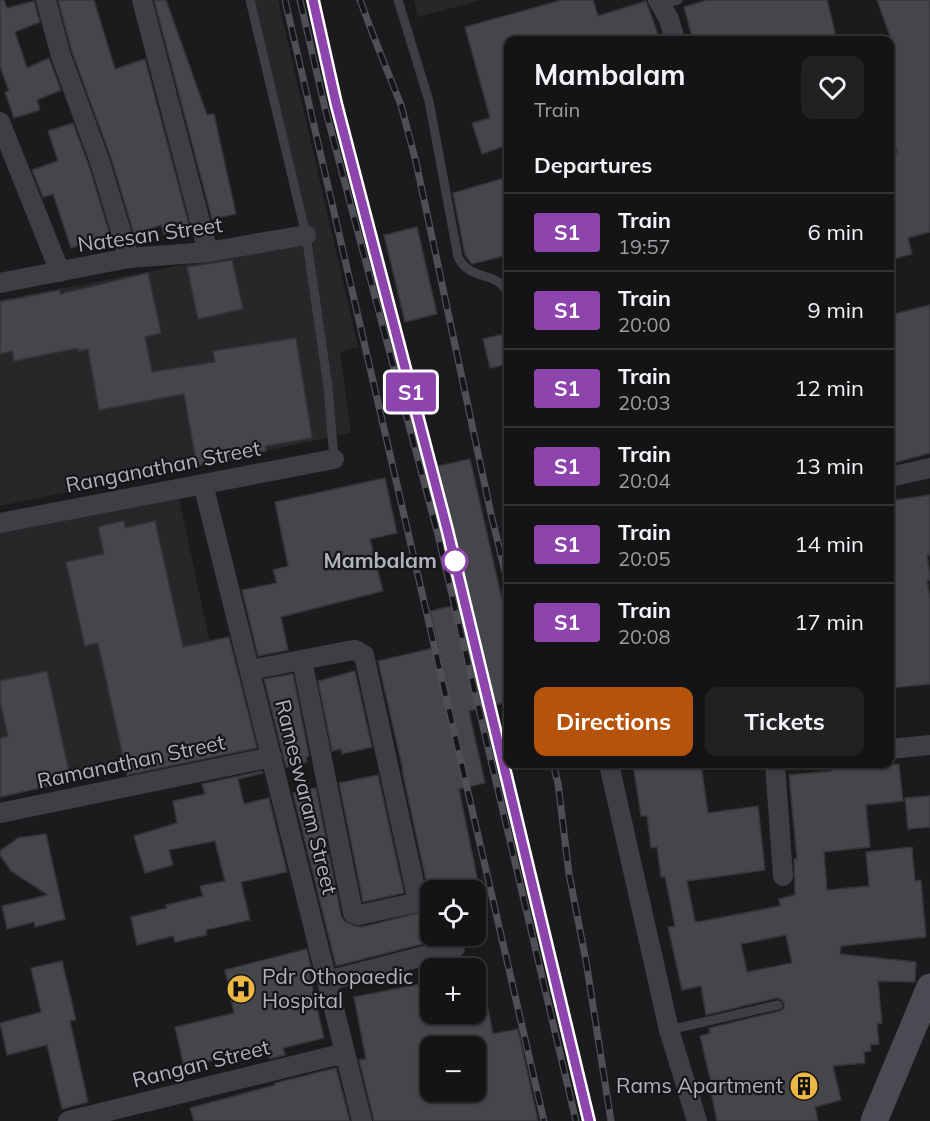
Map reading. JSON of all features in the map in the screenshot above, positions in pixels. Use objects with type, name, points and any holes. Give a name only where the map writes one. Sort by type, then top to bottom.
[{"type":"street","points":[[46,0],[61,56],[100,162],[129,258]]},
{"type":"street","points":[[142,0],[208,252]]},
{"type":"street","points":[[666,1],[674,36]]},
{"type":"street","points":[[0,122],[60,272]]},
{"type":"street","name":"Natesan Street","points":[[0,283],[129,258],[208,252],[306,235]]},
{"type":"street","name":"Ranganathan Street","points":[[0,523],[334,459]]},
{"type":"street","points":[[894,476],[930,468]]},
{"type":"street","name":"Rameswaram Street","points":[[203,484],[362,1121]]},
{"type":"street","points":[[250,670],[302,660],[355,650],[367,660],[417,897],[414,903],[359,915],[353,913],[302,660]]},
{"type":"street","points":[[894,749],[930,745]]},
{"type":"street","name":"Ramanathan Street","points":[[0,813],[272,757]]},
{"type":"street","points":[[610,768],[669,1030],[697,1121]]},
{"type":"street","points":[[775,768],[783,876]]},
{"type":"street","points":[[327,981],[455,948]]},
{"type":"street","points":[[874,1121],[920,1034],[930,987]]},
{"type":"street","name":"Rangan Street","points":[[68,1121],[345,1053]]},
{"type":"lane","points":[[250,0],[306,235],[328,387],[334,459]]},
{"type":"lane","points":[[398,0],[429,101],[458,257],[462,266],[469,272],[497,280],[504,285]]},
{"type":"lane","points":[[669,1030],[778,1005]]},
{"type":"shaded area","points":[[246,0],[278,0],[358,347],[340,352],[351,433],[0,506],[0,300],[304,242]]},
{"type":"shaded area","points":[[414,0],[481,0],[418,17]]},
{"type":"shaded area","points":[[179,499],[233,750],[0,794],[0,532]]},
{"type":"building","points":[[0,0],[4,0],[7,8],[34,1],[40,22],[15,32],[27,68],[49,58],[61,90],[37,100],[40,110],[14,118],[5,92],[9,91],[0,66]]},
{"type":"building","points":[[58,0],[94,0],[115,69],[145,59],[189,225],[164,234],[161,225],[134,234],[111,158],[72,52]]},
{"type":"building","points":[[154,0],[166,0],[207,115],[214,114],[236,214],[212,219]]},
{"type":"building","points":[[562,0],[593,0],[598,16],[646,1],[659,36],[504,36],[504,146],[482,154],[472,123],[490,118],[465,27]]},
{"type":"building","points":[[707,0],[827,0],[836,36],[692,36],[684,7]]},
{"type":"building","points":[[877,0],[930,0],[930,232],[908,238],[912,254],[894,259],[894,154],[897,153],[894,140],[894,36],[890,36]]},
{"type":"building","points":[[73,123],[110,235],[71,248],[53,194],[43,197],[32,170],[58,161],[48,131]]},
{"type":"building","points":[[504,178],[504,256],[472,264],[465,255],[453,193]]},
{"type":"building","points":[[417,227],[437,314],[405,322],[384,235]]},
{"type":"building","points":[[232,260],[243,309],[198,319],[187,267]]},
{"type":"building","points":[[148,273],[161,333],[145,337],[152,372],[215,362],[213,351],[296,338],[312,438],[265,446],[266,451],[197,466],[184,394],[99,410],[88,349],[78,351],[78,348],[14,361],[12,351],[0,354],[0,302],[60,290],[60,294]]},
{"type":"building","points":[[930,305],[930,453],[894,463],[894,314]]},
{"type":"building","points":[[504,334],[504,365],[490,368],[483,339]]},
{"type":"building","points":[[470,459],[504,608],[504,703],[469,711],[485,783],[459,789],[478,880],[426,880],[378,661],[438,647],[430,611],[470,602],[438,466]]},
{"type":"building","points":[[385,478],[397,533],[370,539],[383,591],[281,617],[288,650],[258,656],[242,590],[277,583],[273,570],[288,566],[275,502]]},
{"type":"building","points":[[930,495],[930,555],[927,555],[930,580],[927,580],[930,599],[930,684],[894,688],[894,500]]},
{"type":"building","points":[[124,521],[125,528],[155,521],[183,647],[229,637],[257,748],[127,775],[98,643],[85,646],[66,562],[104,554],[98,527]]},
{"type":"building","points":[[47,671],[71,781],[0,797],[0,738],[8,736],[0,702],[0,681]]},
{"type":"building","points":[[355,671],[372,747],[342,754],[341,749],[332,751],[318,681]]},
{"type":"building","points":[[293,674],[309,756],[306,757],[307,762],[286,767],[264,679]]},
{"type":"building","points":[[899,764],[903,801],[866,805],[870,847],[824,852],[827,890],[869,886],[866,852],[912,847],[915,881],[921,880],[926,937],[841,946],[840,954],[916,962],[915,982],[878,981],[882,1023],[877,1024],[879,1044],[870,1045],[871,1051],[864,1052],[865,1063],[833,1066],[841,1100],[815,1107],[818,1121],[717,1121],[711,1092],[713,1091],[700,1036],[710,1033],[709,1028],[780,1011],[784,1008],[784,1003],[781,999],[776,998],[706,1015],[701,986],[682,990],[668,927],[675,926],[665,877],[661,877],[657,847],[651,848],[647,816],[641,816],[634,768],[702,768],[708,813],[758,806],[765,870],[687,881],[695,921],[780,906],[779,899],[795,895],[794,859],[797,859],[789,775],[831,771],[830,768],[894,768],[894,765]],"holes":[[[786,935],[792,963],[747,972],[741,944]]]},
{"type":"building","points":[[262,771],[263,773],[238,779],[244,804],[269,798],[287,872],[241,882],[250,920],[206,930],[207,935],[175,942],[173,936],[137,945],[131,917],[203,896],[200,886],[225,881],[215,841],[169,850],[173,865],[145,873],[134,836],[177,823],[173,801],[205,794],[202,784]]},
{"type":"building","points":[[378,775],[404,893],[363,902],[339,783]]},
{"type":"building","points":[[316,788],[341,915],[344,921],[362,927],[420,912],[420,945],[336,966],[293,793]]},
{"type":"building","points":[[930,796],[930,827],[908,829],[905,798]]},
{"type":"building","points":[[46,834],[65,919],[35,927],[34,922],[7,929],[2,906],[48,895],[11,871],[0,855],[0,851],[18,838]]},
{"type":"building","points":[[307,949],[312,972],[309,973],[324,1038],[283,1048],[285,1055],[269,1059],[268,1054],[244,1059],[243,1053],[184,1067],[175,1027],[234,1013],[225,970]]},
{"type":"building","points":[[62,961],[76,1020],[70,1021],[88,1102],[62,1109],[47,1045],[7,1055],[0,1023],[41,1012],[31,968]]},
{"type":"building","points":[[420,984],[420,1024],[486,1024],[486,998],[493,1034],[518,1029],[538,1121],[374,1121],[359,1060],[366,1059],[354,997]]},
{"type":"building","points":[[336,1068],[350,1121],[194,1121],[190,1108]]},
{"type":"railway","points":[[285,0],[544,1121]]},
{"type":"railway","points":[[300,0],[324,104],[437,531],[576,1121]]},
{"type":"railway","points":[[313,0],[336,103],[447,529],[504,767]]},
{"type":"railway","points":[[360,0],[401,105],[416,162],[504,568]]},
{"type":"railway","points":[[504,768],[589,1121]]},
{"type":"railway","points":[[554,768],[558,783],[569,874],[586,961],[611,1121]]},
{"type":"train","name":"S1","points":[[313,0],[336,103],[447,529],[504,767]]},
{"type":"train","name":"S1","points":[[504,768],[589,1121]]},
{"type":"place","name":"Mambalam","points":[[455,561]]},
{"type":"place","name":"Pdr Othopaedic Hospital","points":[[241,989]]},
{"type":"place","name":"Rams Apartment","points":[[804,1086]]}]
